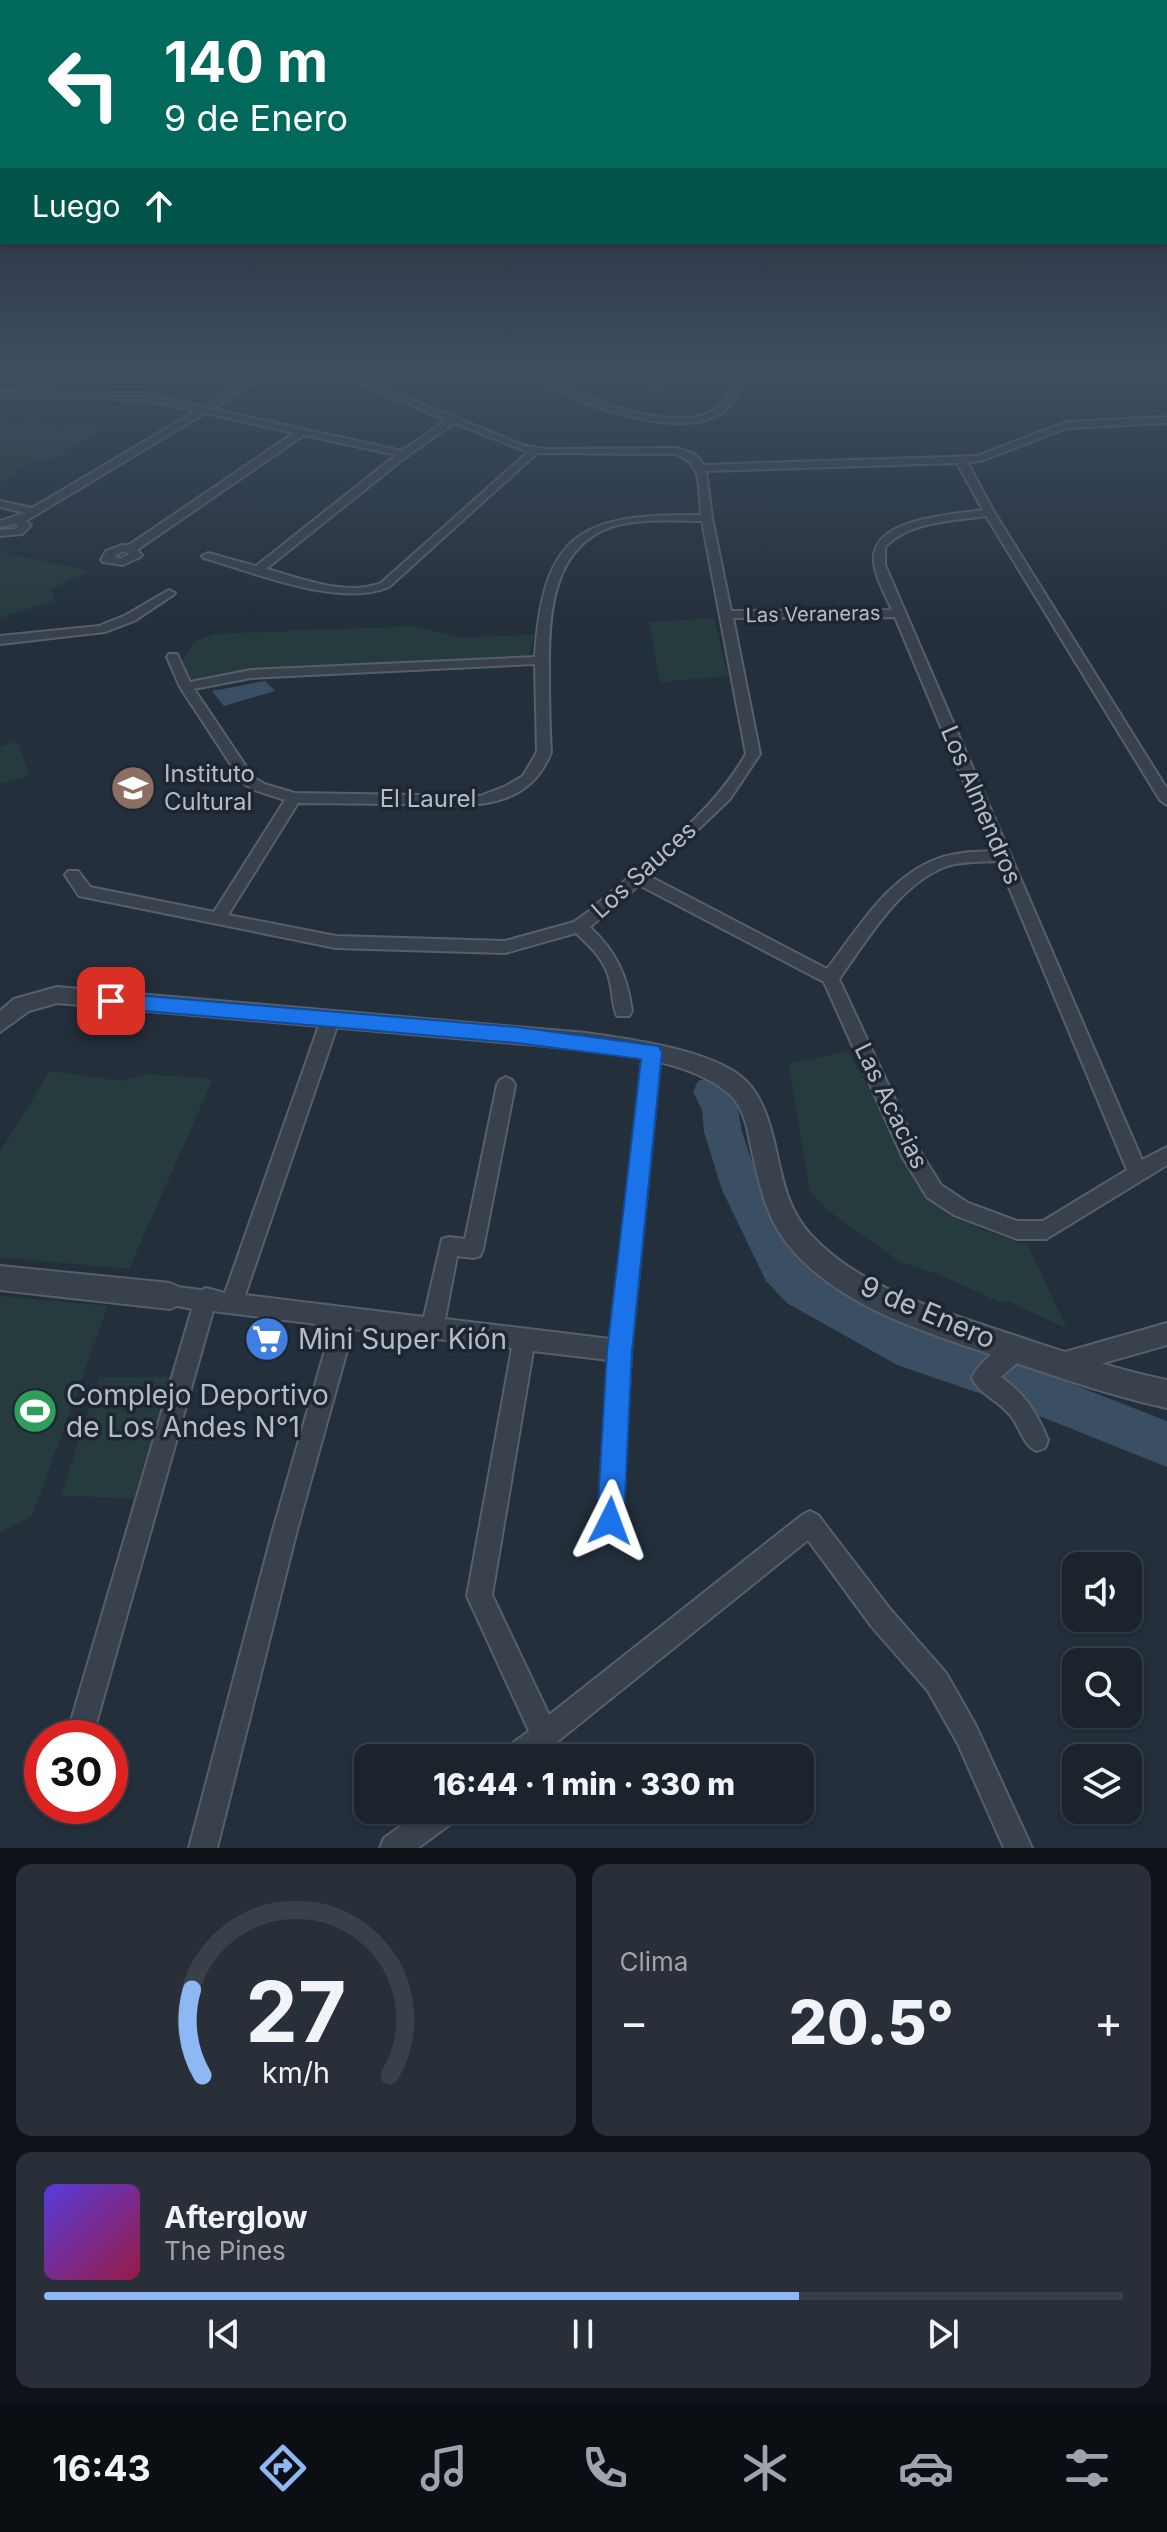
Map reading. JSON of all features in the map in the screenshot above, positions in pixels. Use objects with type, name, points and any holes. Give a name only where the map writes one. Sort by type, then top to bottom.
[{"type":"street","points":[[0,524],[20,520],[35,512],[130,454]]},
{"type":"street","points":[[131,549],[269,454]]},
{"type":"street","points":[[259,569],[404,454]]},
{"type":"street","points":[[208,556],[348,593],[370,591],[385,585],[530,454]]},
{"type":"street","points":[[683,454],[697,462],[961,460],[995,454]]},
{"type":"street","points":[[961,460],[989,512],[1167,800]]},
{"type":"street","name":"Los Sauces","points":[[73,875],[85,892],[336,942],[505,947],[579,926],[594,916],[709,811],[745,771],[753,754],[697,462]]},
{"type":"street","points":[[0,504],[35,512]]},
{"type":"street","name":"Los Almendros","points":[[989,512],[907,527],[884,539],[878,555],[879,565],[1137,1171]]},
{"type":"street","name":"El Laurel","points":[[173,657],[186,687],[248,780],[259,787],[294,798],[481,801],[506,793],[528,780],[540,766],[544,752],[544,605],[550,581],[581,537],[619,522],[707,518]]},
{"type":"street","points":[[0,533],[22,530],[26,525],[20,520]]},
{"type":"street","points":[[0,640],[101,629],[130,618],[169,593]]},
{"type":"street","name":"Las Veraneras","points":[[726,615],[901,613]]},
{"type":"street","points":[[186,687],[251,674],[543,660]]},
{"type":"street","points":[[218,918],[294,798]]},
{"type":"street","points":[[637,877],[830,978],[879,914],[916,876],[942,862],[1003,856]]},
{"type":"street","points":[[579,926],[607,953],[616,967],[623,1011]]},
{"type":"street","name":"Las Acacias","points":[[830,978],[909,1150],[934,1191],[961,1209],[1017,1230],[1046,1230],[1167,1155]]},
{"type":"street","name":"9 de Enero","points":[[0,1023],[22,1005],[57,995],[517,1035],[652,1052],[724,1077],[752,1104],[766,1167],[783,1217],[820,1261],[876,1296],[940,1324],[1059,1365],[1167,1394]]},
{"type":"street","points":[[232,1302],[330,1020]]},
{"type":"street","points":[[610,1521],[620,1351],[652,1052]]},
{"type":"street","points":[[432,1329],[449,1246],[473,1249],[506,1085]]},
{"type":"street","points":[[0,1278],[206,1298],[345,1319],[620,1351]]},
{"type":"street","points":[[84,1720],[206,1298]]},
{"type":"street","points":[[203,1848],[285,1530],[345,1319]]},
{"type":"street","points":[[1059,1365],[1167,1334]]},
{"type":"street","points":[[524,1339],[479,1596],[545,1736]]},
{"type":"street","points":[[1014,1351],[983,1378],[1009,1394],[1025,1412],[1037,1440]]},
{"type":"street","points":[[534,1744],[810,1523],[881,1618],[937,1682],[967,1735],[1018,1848]]},
{"type":"street","points":[[394,1848],[427,1824]]},
{"type":"green space","points":[[0,454],[62,454],[27,464],[0,484]]},
{"type":"green space","points":[[0,552],[90,571],[50,589],[55,600],[0,618]]},
{"type":"green space","points":[[714,618],[728,676],[660,682],[649,622]]},
{"type":"green space","points":[[417,626],[461,638],[535,634],[529,655],[246,671],[192,682],[182,661],[195,642],[213,634]]},
{"type":"green space","points":[[17,741],[30,776],[0,784],[0,747]]},
{"type":"green space","points":[[848,1051],[931,1200],[981,1229],[1028,1245],[1067,1329],[1010,1302],[998,1302],[943,1276],[900,1262],[826,1209],[810,1193],[789,1064]]},
{"type":"green space","points":[[50,1071],[122,1081],[148,1074],[213,1079],[129,1269],[0,1257],[0,1152]]},
{"type":"green space","name":"Complejo Deportivo de Los Andes N°1","points":[[0,1296],[108,1306],[32,1516],[0,1532]]},
{"type":"green space","points":[[99,1377],[171,1377],[134,1498],[61,1496]]},
{"type":"water","points":[[265,681],[275,691],[224,706],[212,691]]},
{"type":"waterway","points":[[711,1092],[720,1109],[723,1132],[742,1190],[781,1267],[802,1289],[912,1350],[1005,1380],[1167,1444]]},
{"type":"place","name":"Instituto Cultural","points":[[133,788]]},
{"type":"place","name":"Mini Super Kión","points":[[267,1339]]},
{"type":"place","name":"Complejo Deportivo de Los Andes N°1","points":[[35,1411]]},
{"type":"route","points":[[111,1001],[517,1035],[652,1052],[620,1351],[610,1521]]}]
